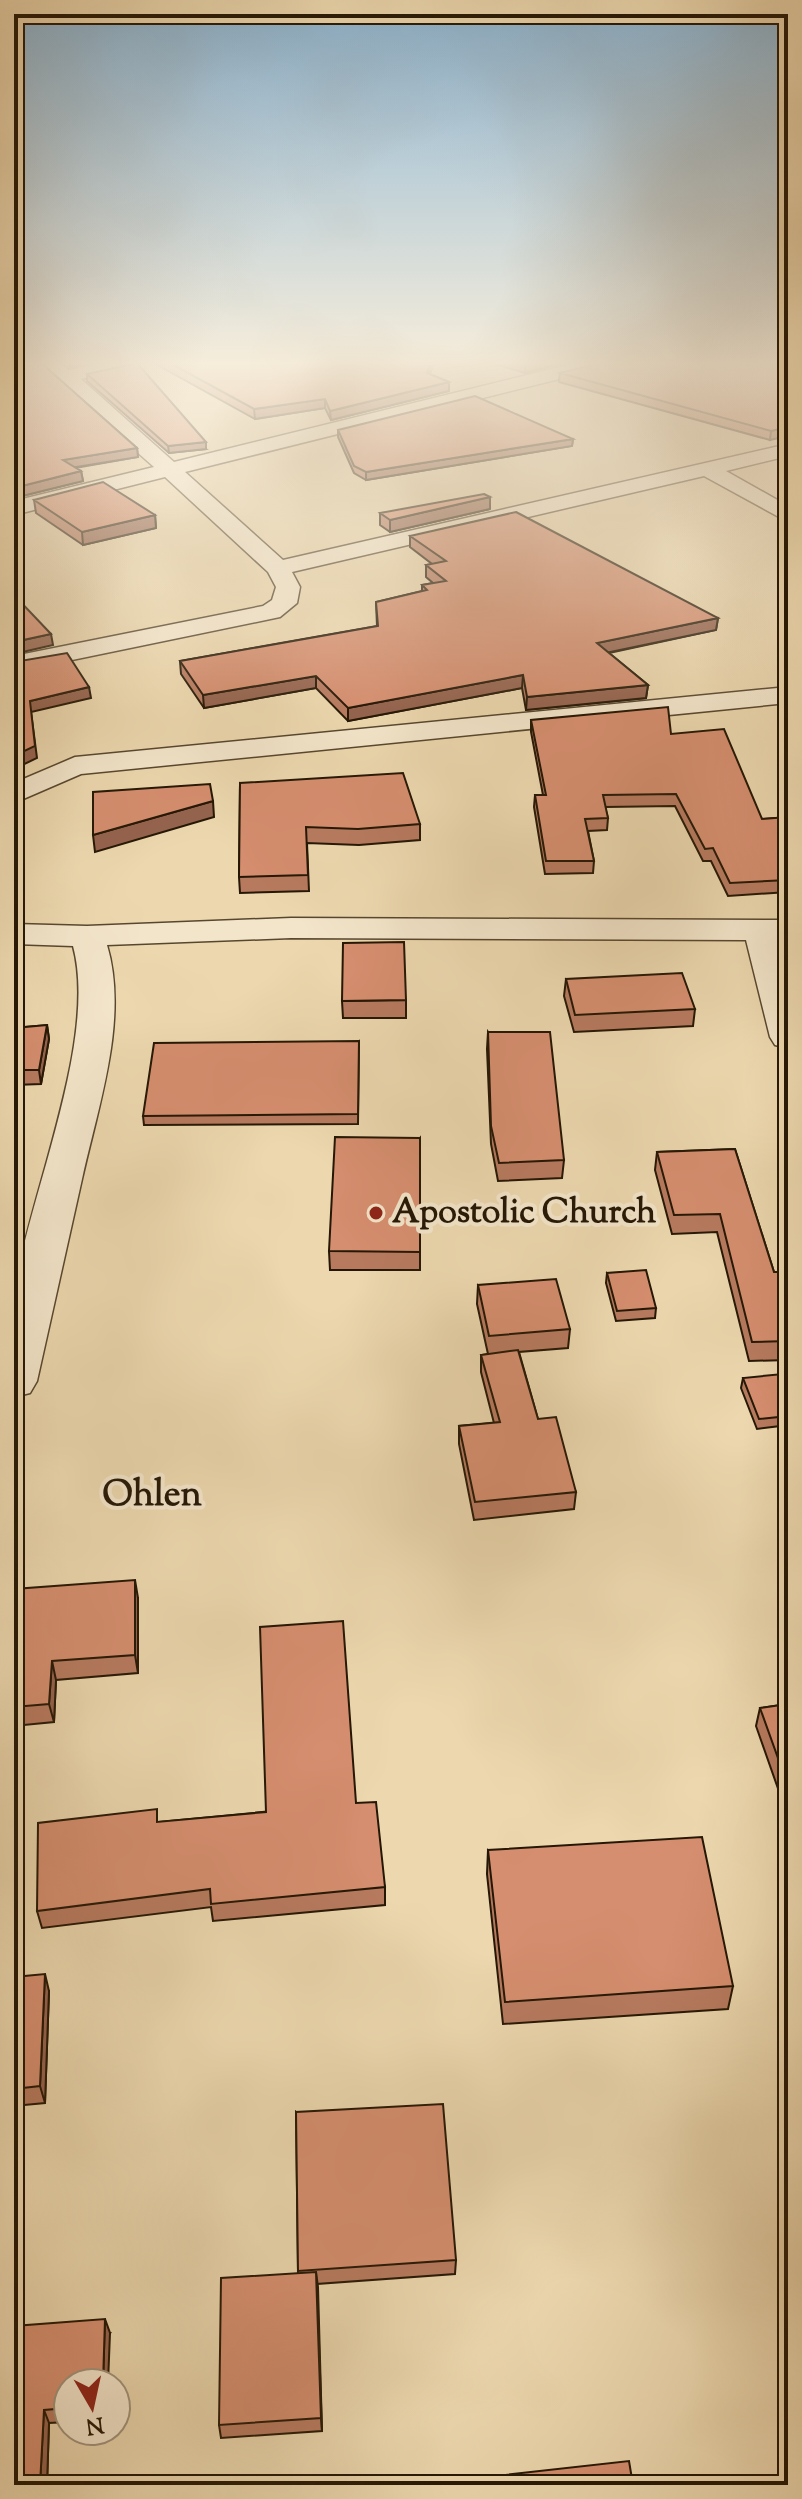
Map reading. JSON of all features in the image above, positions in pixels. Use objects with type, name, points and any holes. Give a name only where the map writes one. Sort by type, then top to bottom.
[{"type":"street","points":[[14,508],[136,479]]},
{"type":"street","points":[[14,664],[271,612],[284,603],[288,587],[278,568],[177,479]]},
{"type":"street","points":[[278,568],[671,479]]},
{"type":"street","points":[[724,479],[788,515]]},
{"type":"street","points":[[14,794],[75,766],[788,695]]},
{"type":"street","points":[[14,934],[87,936],[291,928],[774,930],[788,1037]]},
{"type":"street","points":[[14,1381],[82,1092],[97,1009],[97,971],[87,936]]},
{"type":"building","points":[[14,479],[51,479],[14,488]]},
{"type":"building","points":[[103,482],[155,515],[82,532],[34,500]]},
{"type":"building","points":[[484,494],[490,497],[390,520],[380,513]]},
{"type":"building","points":[[516,512],[718,618],[597,643],[648,685],[527,697],[523,675],[348,708],[316,676],[203,695],[180,661],[378,626],[376,602],[427,590],[422,585],[446,581],[426,565],[446,561],[410,536]]},
{"type":"building","points":[[14,595],[51,634],[14,642]]},
{"type":"building","points":[[67,653],[89,687],[30,701],[35,746],[14,756],[14,662]]},
{"type":"building","points":[[668,707],[671,734],[724,729],[762,819],[788,817],[788,880],[730,883],[713,848],[705,849],[676,794],[603,795],[608,818],[585,819],[594,861],[546,861],[535,795],[546,795],[531,720]]},
{"type":"building","points":[[403,773],[420,824],[358,829],[306,827],[308,875],[239,877],[240,783]]},
{"type":"building","points":[[210,784],[213,801],[93,835],[93,792]]},
{"type":"building","points":[[404,942],[406,1000],[342,1001],[343,943]]},
{"type":"building","points":[[682,973],[695,1009],[575,1015],[566,979]]},
{"type":"building","points":[[47,1025],[39,1070],[14,1070],[14,1028]]},
{"type":"building","points":[[488,1032],[550,1032],[564,1160],[499,1163],[491,1126]]},
{"type":"building","points":[[359,1041],[358,1114],[143,1116],[154,1043]]},
{"type":"building","name":"Apostolic Church","points":[[335,1137],[420,1138],[420,1252],[329,1251]]},
{"type":"building","points":[[735,1149],[774,1272],[788,1272],[788,1341],[752,1342],[720,1214],[674,1215],[657,1152]]},
{"type":"building","points":[[646,1270],[656,1308],[617,1311],[607,1273]]},
{"type":"building","points":[[556,1279],[570,1329],[489,1336],[478,1285]]},
{"type":"building","points":[[518,1350],[538,1419],[556,1417],[576,1492],[475,1502],[459,1426],[500,1422],[481,1355]]},
{"type":"building","points":[[783,1374],[788,1384],[788,1416],[759,1419],[743,1378]]},
{"type":"building","points":[[135,1580],[135,1655],[52,1661],[49,1704],[14,1707],[14,1589]]},
{"type":"building","points":[[343,1621],[356,1803],[376,1802],[385,1887],[211,1904],[210,1889],[37,1911],[38,1823],[157,1809],[157,1822],[266,1812],[260,1627]]},
{"type":"building","points":[[788,1704],[788,1786],[760,1708]]},
{"type":"building","points":[[702,1837],[733,1986],[505,2002],[488,1850]]},
{"type":"building","points":[[45,1974],[40,2086],[14,2089],[14,1977]]},
{"type":"building","points":[[443,2104],[456,2260],[298,2271],[296,2112]]},
{"type":"building","points":[[316,2272],[321,2418],[219,2425],[221,2278]]},
{"type":"building","points":[[105,2319],[104,2367],[52,2367],[52,2409],[44,2410],[40,2485],[14,2485],[14,2326]]},
{"type":"building","points":[[629,2461],[633,2485],[470,2485],[469,2479]]},
{"type":"place","name":"Apostolic Church","points":[[376,1213]]},
{"type":"district","name":"Ohlen","points":[[152,1496]]}]
